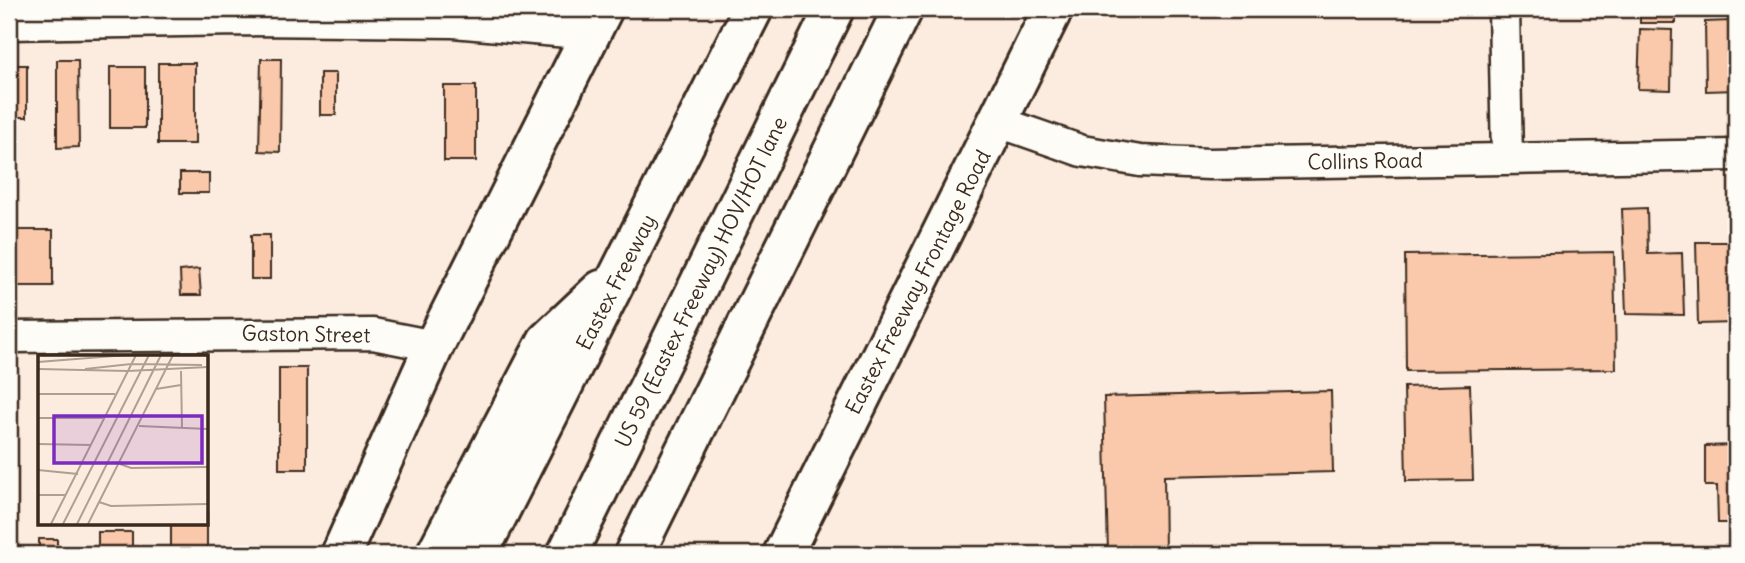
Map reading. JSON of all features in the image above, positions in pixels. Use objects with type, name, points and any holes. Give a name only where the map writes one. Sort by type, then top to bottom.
[{"type":"main road","name":"Eastex Freeway","points":[[478,554],[753,9]]},
{"type":"main road","name":"US 59 (Eastex Freeway) HOV/HOT lane","points":[[567,554],[834,9]]},
{"type":"main road","points":[[634,554],[902,9]]},
{"type":"main road","name":"Eastex Freeway Frontage Road","points":[[783,554],[1053,9]]},
{"type":"main road","points":[[341,554],[434,346],[597,21]]},
{"type":"main road","points":[[436,554],[547,341],[621,271]]},
{"type":"main road","points":[[646,554],[658,506]]},
{"type":"street","points":[[1504,9],[1507,159]]},
{"type":"street","points":[[9,24],[240,20],[597,21]]},
{"type":"street","name":"Collins Road","points":[[999,122],[1082,151],[1140,161],[1209,164],[1736,155]]},
{"type":"street","name":"Gaston Street","points":[[9,337],[373,334],[434,346]]},
{"type":"building","points":[[1640,9],[1676,9],[1676,23],[1640,23]]},
{"type":"building","points":[[1730,21],[1730,42],[1736,42],[1736,90],[1706,91],[1705,22]]},
{"type":"building","points":[[1640,29],[1672,30],[1671,90],[1638,89]]},
{"type":"building","points":[[261,59],[281,59],[280,152],[259,151]]},
{"type":"building","points":[[57,60],[78,60],[79,147],[57,148]]},
{"type":"building","points":[[158,63],[195,63],[195,144],[158,144]]},
{"type":"building","points":[[9,65],[27,65],[27,117],[9,117]]},
{"type":"building","points":[[110,67],[145,67],[145,128],[110,128]]},
{"type":"building","points":[[320,73],[336,73],[336,115],[320,115]]},
{"type":"building","points":[[444,86],[476,86],[476,161],[444,161]]},
{"type":"building","points":[[180,173],[209,173],[209,193],[180,193]]},
{"type":"building","points":[[1647,208],[1648,254],[1682,253],[1684,315],[1626,314],[1622,209]]},
{"type":"building","points":[[14,230],[53,230],[53,286],[14,286]]},
{"type":"building","points":[[251,235],[270,235],[270,279],[251,279]]},
{"type":"building","points":[[1696,242],[1736,242],[1734,323],[1698,324]]},
{"type":"building","points":[[1614,252],[1616,369],[1406,371],[1405,255]]},
{"type":"building","points":[[199,269],[201,295],[181,295],[180,271]]},
{"type":"building","points":[[279,368],[307,368],[307,469],[279,469]]},
{"type":"building","points":[[1470,385],[1473,480],[1406,481],[1404,387]]},
{"type":"building","points":[[1331,391],[1333,472],[1164,476],[1165,554],[1108,554],[1104,397]]},
{"type":"building","points":[[1736,445],[1736,523],[1718,523],[1717,486],[1705,486],[1705,446]]},
{"type":"building","points":[[171,524],[207,524],[207,551],[171,551]]},
{"type":"building","points":[[98,532],[132,532],[132,554],[98,554]]},
{"type":"building","points":[[39,539],[57,539],[57,554],[39,554]]}]
